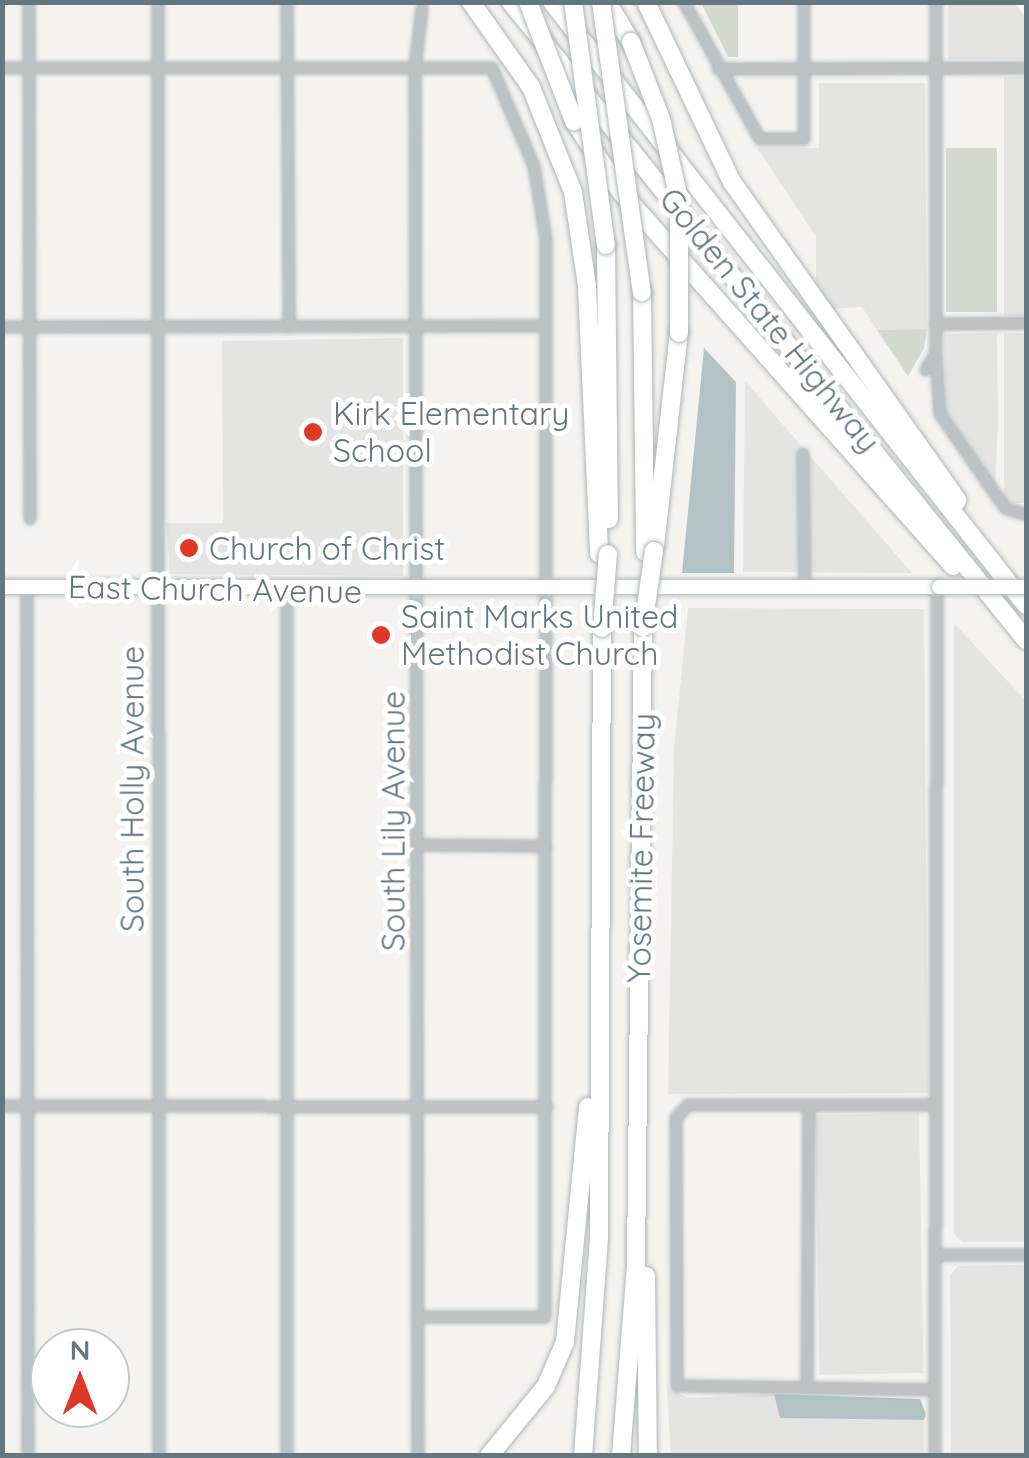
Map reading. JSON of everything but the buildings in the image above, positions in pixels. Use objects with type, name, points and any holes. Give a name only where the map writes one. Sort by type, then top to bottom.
[{"type":"highway","points":[[471,2],[530,87],[573,192],[588,286],[603,554]]},
{"type":"highway","name":"Golden State Highway","points":[[511,2],[1026,644]]},
{"type":"highway","points":[[528,2],[574,121],[621,192],[1026,644]]},
{"type":"highway","name":"Golden State Highway","points":[[552,2],[1026,605]]},
{"type":"highway","name":"Yosemite Freeway","points":[[573,2],[606,245],[599,1237],[583,1456]]},
{"type":"highway","points":[[604,2],[631,42],[676,181],[678,332],[650,552]]},
{"type":"highway","name":"Yosemite Freeway","points":[[604,2],[642,292],[650,552],[644,627],[632,1350],[621,1456]]},
{"type":"highway","points":[[646,2],[732,182],[1026,590]]},
{"type":"highway","points":[[489,1456],[546,1386],[565,1342],[598,986]]},
{"type":"highway","points":[[640,1047],[648,1456]]},
{"type":"street","points":[[28,2],[30,519]]},
{"type":"street","name":"South Holly Avenue","points":[[158,2],[159,1456]]},
{"type":"street","points":[[287,2],[289,327]]},
{"type":"street","points":[[684,2],[760,139],[804,139],[804,2]]},
{"type":"street","points":[[936,2],[936,354],[940,414],[1005,508],[1026,515]]},
{"type":"street","name":"South Lily Avenue","points":[[418,1456],[415,68],[422,8]]},
{"type":"street","points":[[2,68],[492,68],[540,190],[545,326],[546,1317],[417,1318]]},
{"type":"street","points":[[718,69],[1026,68]]},
{"type":"street","points":[[936,324],[1026,323]]},
{"type":"street","points":[[2,327],[545,326]]},
{"type":"street","points":[[926,370],[936,354]]},
{"type":"street","points":[[803,454],[805,589]]},
{"type":"street","name":"East Church Avenue","points":[[2,587],[1026,590]]},
{"type":"street","points":[[27,587],[28,1456]]},
{"type":"street","points":[[936,1456],[938,588]]},
{"type":"street","points":[[287,590],[287,1456]]},
{"type":"street","points":[[419,846],[546,846]]},
{"type":"street","points":[[935,1390],[677,1386],[676,1118],[688,1104],[936,1105]]},
{"type":"street","points":[[2,1106],[546,1106]]},
{"type":"street","points":[[808,1386],[809,1106]]},
{"type":"street","points":[[935,1254],[1026,1255]]},
{"type":"shaded area","points":[[701,3],[738,3],[738,57],[728,57]]},
{"type":"shaded area","points":[[948,3],[1014,3],[1026,17],[1026,59],[948,59]]},
{"type":"shaded area","points":[[1004,77],[1026,77],[1026,316],[1004,316]]},
{"type":"shaded area","points":[[819,83],[925,83],[927,329],[877,330],[862,307],[832,309],[816,283],[816,237],[757,148],[819,148]]},
{"type":"shaded area","points":[[946,148],[997,148],[997,312],[946,312]]},
{"type":"shaded area","points":[[927,329],[924,348],[908,376],[877,330]]},
{"type":"shaded area","points":[[997,333],[995,486],[946,412],[944,334]]},
{"type":"shaded area","points":[[1004,333],[1026,333],[1026,503],[1004,503]]},
{"type":"shaded area","name":"Kirk Elementary School","points":[[403,338],[403,576],[170,574],[166,523],[223,523],[222,341]]},
{"type":"shaded area","points":[[704,348],[736,382],[734,573],[682,573]]},
{"type":"shaded area","points":[[745,381],[912,573],[743,572]]},
{"type":"shaded area","points":[[688,608],[924,609],[928,1093],[668,1094],[674,749]]},
{"type":"shaded area","points":[[954,623],[1026,701],[1026,1242],[962,1242],[954,1234]]},
{"type":"shaded area","points":[[919,1113],[924,1373],[820,1375],[815,1115]]},
{"type":"shaded area","points":[[1026,1265],[1026,1455],[951,1455],[950,1275],[958,1266]]},
{"type":"shaded area","points":[[667,1388],[688,1398],[774,1394],[781,1418],[924,1420],[924,1455],[671,1455]]},
{"type":"shaded area","points":[[774,1394],[920,1399],[926,1414],[924,1420],[780,1418]]},
{"type":"place","name":"Kirk Elementary School","points":[[313,432]]},
{"type":"place","name":"Church of Christ","points":[[189,548]]},
{"type":"place","name":"Saint Marks United Methodist Church","points":[[381,635]]}]
